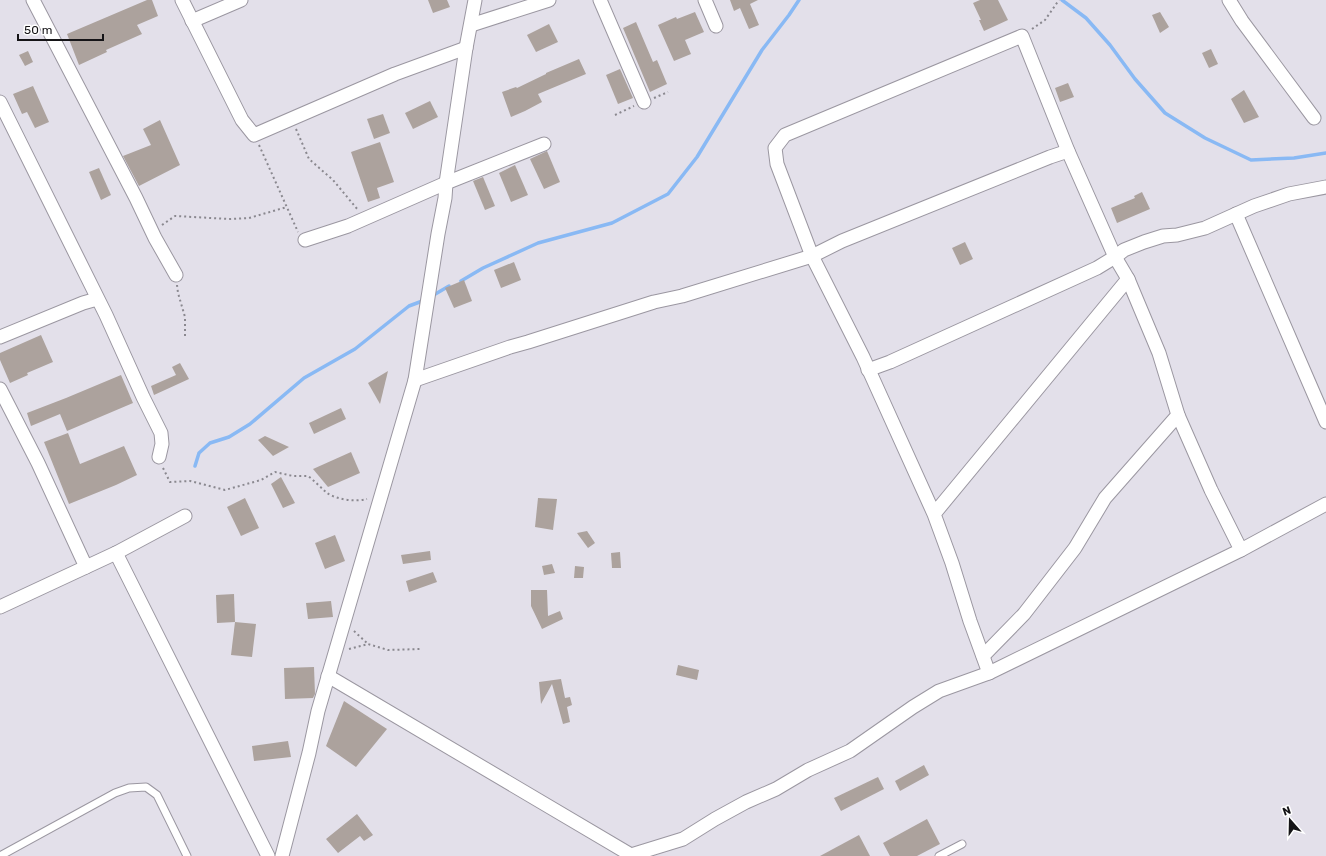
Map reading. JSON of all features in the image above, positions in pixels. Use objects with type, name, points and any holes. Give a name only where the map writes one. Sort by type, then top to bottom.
[{"type":"street","points":[[33,0],[136,198],[155,238],[176,275]]},
{"type":"street","points":[[182,0],[242,120],[254,135],[395,74],[466,48]]},
{"type":"street","points":[[192,21],[241,0]]},
{"type":"street","points":[[282,856],[309,753],[318,711],[415,380],[438,234],[446,198],[446,183],[466,48],[475,0]]},
{"type":"street","points":[[471,25],[549,0]]},
{"type":"street","points":[[600,0],[644,102]]},
{"type":"street","points":[[705,0],[716,26]]},
{"type":"street","points":[[1229,0],[1242,21],[1314,118]]},
{"type":"street","points":[[989,673],[970,622],[952,563],[934,514],[868,370],[812,256],[777,164],[775,148],[785,135],[1022,36],[1068,151],[1115,257],[1128,279],[1159,353],[1178,415],[1211,490],[1241,550]]},
{"type":"street","points":[[0,102],[106,316],[161,433],[162,444],[159,457]]},
{"type":"street","points":[[305,240],[348,226],[446,183],[544,144]]},
{"type":"street","points":[[415,380],[510,347],[654,302],[682,296],[812,256],[862,233],[1068,151]]},
{"type":"street","points":[[868,370],[1090,271],[1115,257],[1124,250],[1144,242],[1163,236],[1177,236],[1205,228],[1236,214],[1289,194],[1326,187]]},
{"type":"street","points":[[1236,214],[1326,422]]},
{"type":"street","points":[[934,514],[1128,279]]},
{"type":"street","points":[[0,336],[83,303],[97,299]]},
{"type":"street","points":[[0,389],[38,463],[86,567]]},
{"type":"street","points":[[983,656],[1024,614],[1075,548],[1105,498],[1178,415]]},
{"type":"street","points":[[328,676],[630,855],[683,839],[734,809],[776,789],[808,770],[850,751],[913,706],[939,691],[989,673],[1241,550],[1326,504]]},
{"type":"street","points":[[0,607],[116,553],[185,516]]},
{"type":"street","points":[[116,553],[268,856]]},
{"type":"lane","points":[[0,856],[115,793],[129,788],[146,787],[157,795],[187,856]]},
{"type":"lane","points":[[939,856],[962,844]]},
{"type":"path","points":[[1022,36],[1045,20],[1059,0]]},
{"type":"path","points":[[293,118],[297,134],[309,159],[333,180],[365,218]]},
{"type":"path","points":[[254,135],[301,238],[305,240]]},
{"type":"path","points":[[155,238],[162,224],[175,216],[229,219],[249,218],[287,207]]},
{"type":"path","points":[[178,293],[185,317],[185,337]]},
{"type":"path","points":[[159,457],[170,482],[190,481],[225,490],[261,480],[275,472],[293,476],[308,476],[328,494],[354,501],[373,498],[377,508]]},
{"type":"path","points":[[344,623],[368,644],[388,650],[421,649]]},
{"type":"path","points":[[334,657],[350,648],[368,644]]},
{"type":"building","points":[[147,0],[152,0],[158,16],[137,25],[142,34],[106,50],[107,52],[79,65],[67,34]]},
{"type":"building","points":[[428,0],[447,0],[450,7],[433,13]]},
{"type":"building","points":[[730,0],[758,0],[750,4],[759,25],[749,29],[740,8],[734,11]]},
{"type":"building","points":[[980,0],[998,0],[1008,20],[984,31],[979,20],[981,20],[973,3]]},
{"type":"building","points":[[695,12],[704,32],[685,40],[691,54],[674,61],[658,25],[676,17],[677,19]]},
{"type":"building","points":[[1160,12],[1169,27],[1160,33],[1152,15]]},
{"type":"building","points":[[636,22],[653,62],[657,60],[667,84],[650,92],[623,28]]},
{"type":"building","points":[[549,24],[558,42],[536,52],[527,35]]},
{"type":"building","points":[[1211,49],[1218,64],[1209,68],[1202,53]]},
{"type":"building","points":[[28,51],[33,62],[25,66],[19,55]]},
{"type":"building","points":[[579,59],[586,74],[538,94],[542,102],[511,117],[502,92],[516,87],[517,88],[546,73]]},
{"type":"building","points":[[620,69],[633,98],[618,104],[606,75]]},
{"type":"building","points":[[1068,83],[1074,97],[1060,102],[1055,88]]},
{"type":"building","points":[[33,86],[49,122],[35,128],[27,112],[22,114],[13,94]]},
{"type":"building","points":[[1244,90],[1259,117],[1244,123],[1231,99]]},
{"type":"building","points":[[430,101],[438,117],[413,129],[405,113]]},
{"type":"building","points":[[383,114],[390,133],[374,139],[367,119]]},
{"type":"building","points":[[160,120],[180,165],[139,186],[123,156],[151,145],[143,129]]},
{"type":"building","points":[[380,142],[394,182],[377,188],[380,198],[368,202],[351,152]]},
{"type":"building","points":[[547,151],[560,182],[544,189],[530,159]]},
{"type":"building","points":[[515,165],[528,195],[511,202],[499,173]]},
{"type":"building","points":[[99,168],[111,195],[101,200],[89,172]]},
{"type":"building","points":[[483,177],[495,206],[485,210],[473,181]]},
{"type":"building","points":[[1142,192],[1150,209],[1117,223],[1111,208],[1135,198],[1134,196]]},
{"type":"building","points":[[965,242],[973,259],[960,265],[952,248]]},
{"type":"building","points":[[514,262],[521,280],[501,288],[494,270]]},
{"type":"building","points":[[464,280],[472,301],[454,308],[445,288]]},
{"type":"building","points":[[41,335],[53,362],[27,373],[28,375],[10,383],[0,360],[0,353]]},
{"type":"building","points":[[180,363],[189,379],[154,395],[151,386],[176,375],[172,367]]},
{"type":"building","points":[[388,371],[380,404],[368,383]]},
{"type":"building","points":[[121,375],[133,403],[67,431],[60,414],[31,426],[27,413]]},
{"type":"building","points":[[341,408],[346,419],[314,434],[309,423]]},
{"type":"building","points":[[68,433],[80,464],[124,446],[137,475],[69,504],[44,442]]},
{"type":"building","points":[[265,436],[289,447],[273,456],[258,440]]},
{"type":"building","points":[[351,452],[360,473],[328,487],[313,469]]},
{"type":"building","points":[[281,477],[295,503],[283,508],[271,484]]},
{"type":"building","points":[[245,498],[259,528],[241,536],[227,507]]},
{"type":"building","points":[[538,498],[557,499],[553,530],[535,527]]},
{"type":"building","points":[[587,531],[595,543],[588,548],[577,533]]},
{"type":"building","points":[[335,535],[345,561],[325,569],[315,543]]},
{"type":"building","points":[[430,551],[431,560],[403,564],[401,555]]},
{"type":"building","points":[[620,552],[621,568],[612,568],[611,553]]},
{"type":"building","points":[[552,564],[555,573],[544,575],[542,566]]},
{"type":"building","points":[[575,566],[584,567],[583,578],[574,578]]},
{"type":"building","points":[[433,572],[437,582],[409,592],[406,581]]},
{"type":"building","points":[[531,590],[547,590],[548,616],[560,611],[563,619],[542,629],[531,606]]},
{"type":"building","points":[[234,594],[235,622],[217,623],[216,595]]},
{"type":"building","points":[[331,601],[333,617],[308,619],[306,603]]},
{"type":"building","points":[[235,622],[256,624],[252,657],[231,655]]},
{"type":"building","points":[[678,665],[699,670],[697,680],[676,675]]},
{"type":"building","points":[[314,667],[315,694],[313,698],[285,699],[284,668]]},
{"type":"building","points":[[561,679],[565,698],[570,697],[572,705],[567,707],[570,722],[563,724],[552,684],[541,704],[539,682]]},
{"type":"building","points":[[344,701],[387,729],[356,767],[326,746]]},
{"type":"building","points":[[288,741],[291,757],[254,761],[252,746]]},
{"type":"building","points":[[924,765],[929,775],[900,791],[895,781]]},
{"type":"building","points":[[878,777],[884,789],[841,811],[834,798]]},
{"type":"building","points":[[357,814],[373,835],[364,841],[360,836],[338,853],[326,839]]},
{"type":"building","points":[[927,819],[940,844],[917,856],[890,856],[883,843]]},
{"type":"building","points":[[859,835],[870,856],[820,856]]},
{"type":"waterway","points":[[461,281],[483,268],[538,243],[612,223],[668,194],[697,157],[762,50],[799,0]]},
{"type":"waterway","points":[[1062,0],[1086,18],[1110,45],[1135,79],[1165,113],[1205,138],[1251,160],[1294,158],[1326,153]]},
{"type":"waterway","points":[[432,296],[449,286]]},
{"type":"waterway","points":[[195,466],[199,453],[210,443],[229,437],[250,424],[304,378],[355,349],[409,306],[425,300]]}]
